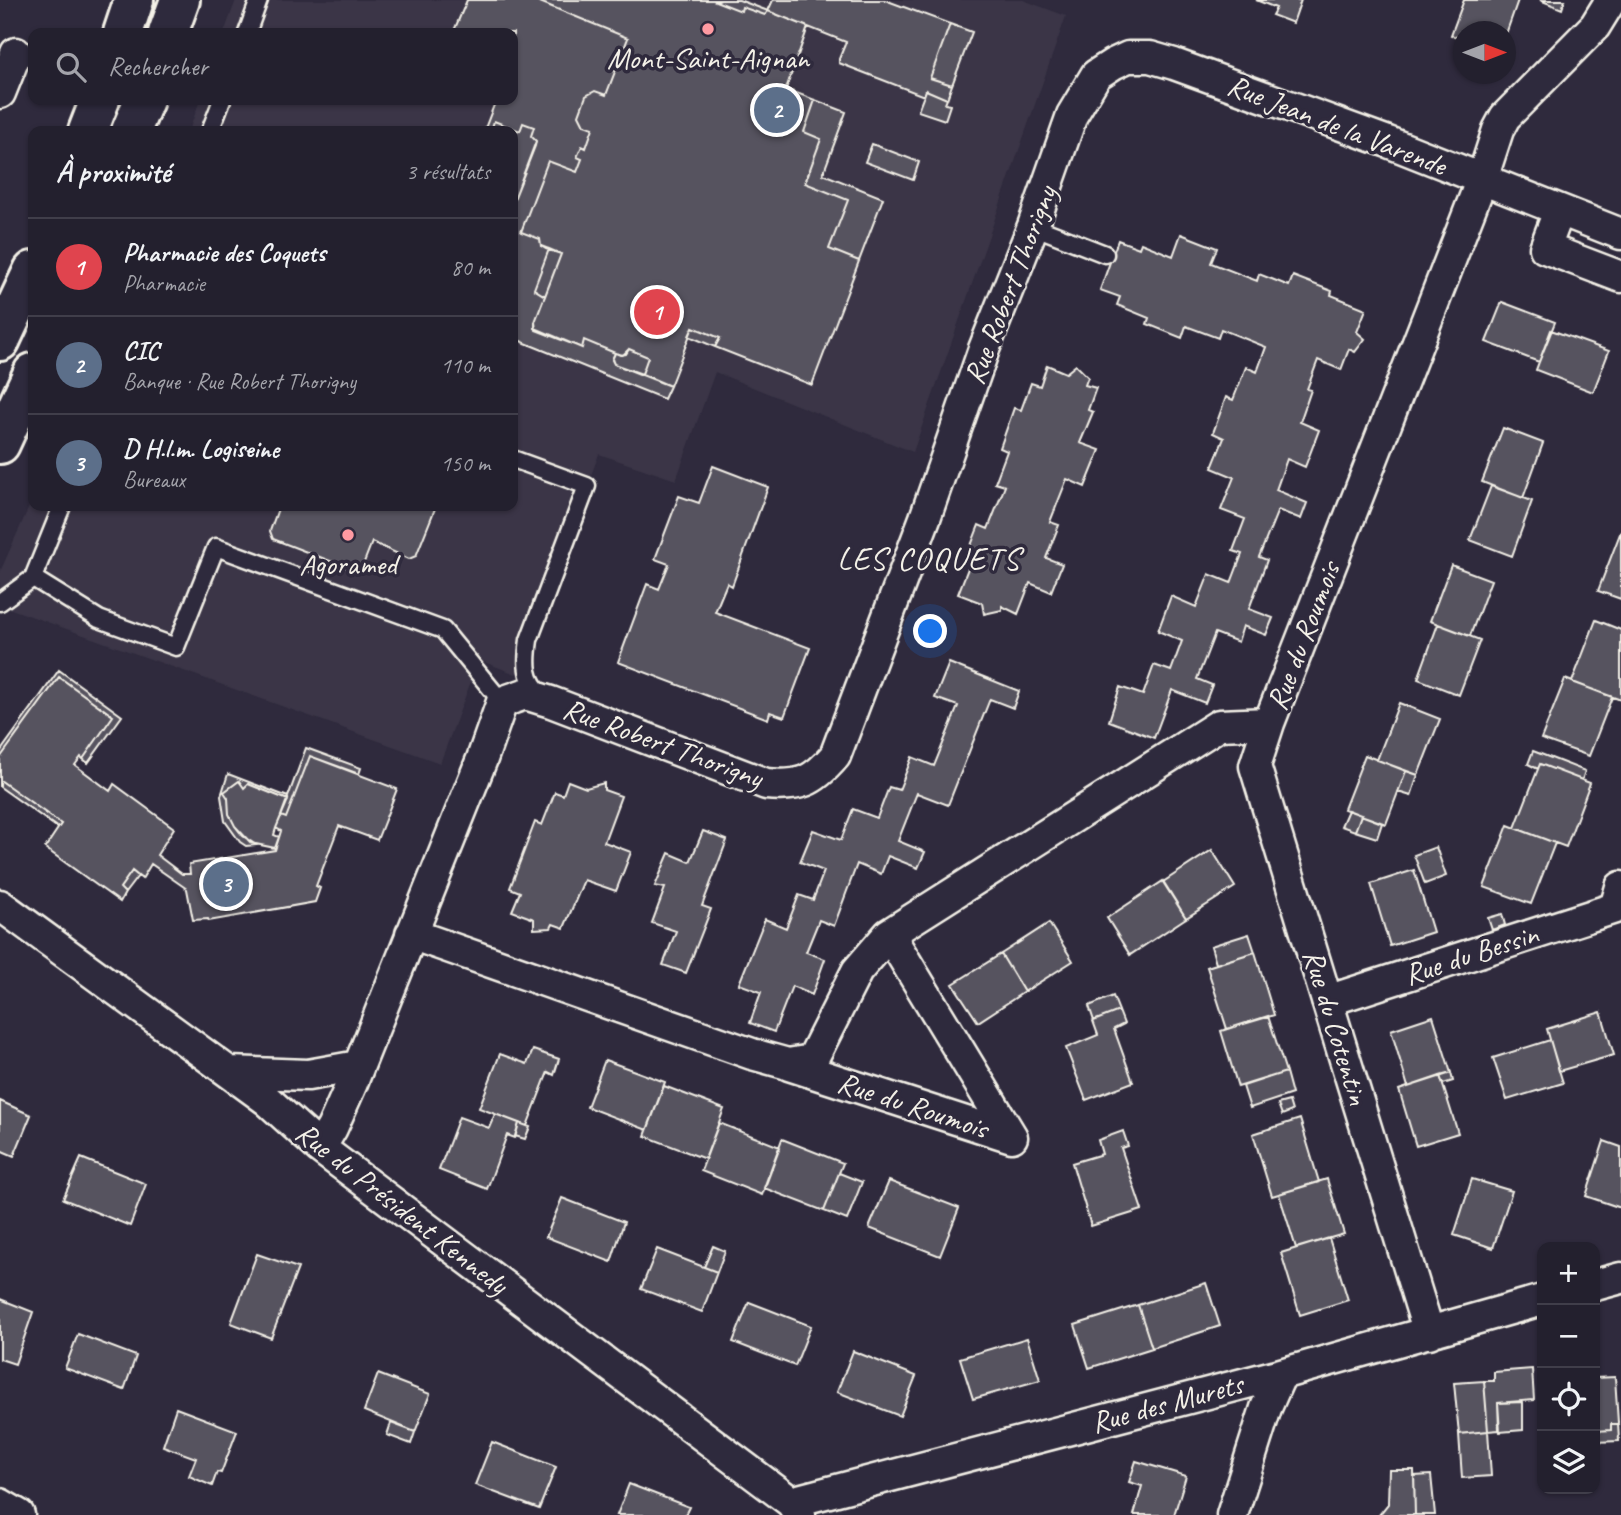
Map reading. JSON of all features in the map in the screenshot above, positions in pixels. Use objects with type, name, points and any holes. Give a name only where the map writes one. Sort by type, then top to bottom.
[{"type":"street","points":[[125,28],[134,0]]},
{"type":"street","points":[[170,28],[180,0]]},
{"type":"street","name":"Rue du Roumois","points":[[788,1064],[812,1060],[857,971],[890,934],[1219,725],[1269,723],[1482,179],[1498,130],[1505,117],[1595,26],[1611,0]]},
{"type":"street","points":[[0,93],[17,53]]},
{"type":"street","name":"Rue Jean de la Varende","points":[[1113,64],[1128,57],[1150,57],[1174,64],[1388,142],[1621,234]]},
{"type":"street","name":"Rue Robert Thorigny","points":[[502,702],[525,694],[551,702],[766,784],[786,786],[803,783],[821,773],[835,756],[1072,115],[1097,75],[1113,64]]},
{"type":"street","points":[[91,126],[98,105]]},
{"type":"street","points":[[133,126],[142,105]]},
{"type":"street","points":[[1559,211],[1545,248],[1621,276]]},
{"type":"street","points":[[0,341],[28,282]]},
{"type":"street","points":[[0,444],[28,384]]},
{"type":"street","points":[[320,1148],[332,1128],[358,1066],[482,759],[502,702]]},
{"type":"street","name":"Rue du Cotentin","points":[[1269,723],[1255,765],[1429,1333]]},
{"type":"street","name":"Rue du Bessin","points":[[1327,1001],[1619,900]]},
{"type":"street","name":"Rue du Président Kennedy","points":[[0,905],[267,1100],[320,1148],[419,1225],[795,1508]]},
{"type":"street","name":"Rue du Roumois","points":[[411,934],[714,1041],[1012,1137],[890,934]]},
{"type":"street","points":[[229,1072],[308,1075],[358,1066]]},
{"type":"street","points":[[1600,1284],[1621,1278]]},
{"type":"street","name":"Rue des Murets","points":[[795,1508],[1537,1301]]},
{"type":"street","points":[[1232,1515],[1265,1408],[1281,1374]]},
{"type":"street","points":[[0,1504],[19,1515]]},
{"type":"lane","points":[[249,28],[259,0]]},
{"type":"lane","points":[[212,126],[220,105]]},
{"type":"lane","points":[[1033,226],[1105,254]]},
{"type":"lane","points":[[518,461],[587,486],[529,640],[526,662],[530,679],[537,691],[551,702]]},
{"type":"lane","points":[[0,602],[33,578],[60,511]]},
{"type":"lane","points":[[33,578],[100,619],[176,647],[216,547],[443,629],[502,702]]},
{"type":"shaded area","name":"LES COQUETS","points":[[236,0],[1023,0],[1066,16],[913,452],[715,372],[676,480],[599,454],[516,674],[479,660],[440,763],[0,605],[0,572],[28,509],[518,511],[518,126],[191,126],[198,105],[518,105],[518,28],[226,28]]},
{"type":"building","points":[[467,0],[535,0],[628,38],[606,95],[595,91],[586,96],[579,115],[584,125],[593,128],[586,148],[582,146],[577,157],[582,159],[577,172],[548,161],[521,232],[540,239],[541,246],[549,249],[534,289],[545,296],[535,322],[536,330],[582,348],[584,340],[615,353],[612,359],[614,364],[670,386],[664,399],[518,340],[518,189],[536,141],[531,136],[534,127],[523,123],[520,131],[518,126],[507,126],[494,121],[492,126],[486,126],[494,105],[518,105],[518,28],[455,28]]},
{"type":"building","points":[[535,0],[713,0],[741,11],[742,7],[765,15],[768,11],[808,27],[786,89],[815,100],[804,132],[821,139],[805,183],[848,200],[829,249],[859,261],[812,385],[715,347],[720,338],[693,327],[670,386],[642,374],[648,357],[629,349],[626,354],[620,355],[584,340],[582,348],[535,328],[561,254],[541,246],[540,239],[521,232],[548,161],[577,172],[582,159],[577,157],[582,146],[586,148],[593,128],[584,125],[579,115],[586,96],[595,91],[606,95],[628,38]]},
{"type":"building","points":[[713,0],[739,0],[768,11],[765,15],[742,7],[741,11]]},
{"type":"building","points":[[773,0],[885,0],[950,24],[930,78],[952,85],[947,99],[926,90],[924,96],[839,63],[846,42],[768,11]]},
{"type":"building","points":[[1256,0],[1301,0],[1293,23],[1272,15],[1276,8]]},
{"type":"building","points":[[1464,0],[1518,0],[1511,21],[1456,21]]},
{"type":"building","points":[[1540,0],[1565,0],[1562,9]]},
{"type":"building","points":[[950,24],[972,32],[952,85],[930,78]]},
{"type":"building","points":[[926,90],[947,99],[945,104],[950,105],[945,120],[918,111]]},
{"type":"building","points":[[815,100],[846,112],[823,174],[883,198],[859,261],[829,249],[848,200],[805,183],[821,139],[804,132]]},
{"type":"building","points":[[494,121],[507,126],[492,126]]},
{"type":"building","points":[[523,123],[534,127],[531,136],[536,141],[518,189],[518,130]]},
{"type":"building","points":[[872,144],[919,162],[913,180],[865,162]]},
{"type":"building","points":[[1181,234],[1217,248],[1211,263],[1257,281],[1259,274],[1289,286],[1293,276],[1332,291],[1331,295],[1366,309],[1357,332],[1365,339],[1355,352],[1349,349],[1341,370],[1318,360],[1307,389],[1311,390],[1300,422],[1319,430],[1305,467],[1287,459],[1276,490],[1307,503],[1301,519],[1278,510],[1259,557],[1267,560],[1249,609],[1273,618],[1266,635],[1243,626],[1238,642],[1215,633],[1197,679],[1212,685],[1205,703],[1172,690],[1154,738],[1109,721],[1120,687],[1143,695],[1154,665],[1171,671],[1182,641],[1158,631],[1171,596],[1196,607],[1209,574],[1231,583],[1242,554],[1233,551],[1245,519],[1221,510],[1234,477],[1212,468],[1224,438],[1213,433],[1226,397],[1233,400],[1246,367],[1257,372],[1266,347],[1221,329],[1218,338],[1186,326],[1182,338],[1147,324],[1149,318],[1117,305],[1120,297],[1100,290],[1118,240],[1139,248],[1141,243],[1173,256]]},
{"type":"building","points":[[549,249],[561,254],[545,296],[534,289]]},
{"type":"building","points":[[1502,302],[1555,322],[1539,362],[1486,342]]},
{"type":"building","points":[[693,327],[720,338],[715,347],[689,336]]},
{"type":"building","points":[[1551,330],[1609,351],[1593,392],[1536,370]]},
{"type":"building","points":[[629,349],[648,357],[642,374],[614,364],[612,360],[615,353],[623,355]]},
{"type":"building","points":[[1047,365],[1066,373],[1076,365],[1088,377],[1085,385],[1096,388],[1088,410],[1093,412],[1080,443],[1100,450],[1085,487],[1067,479],[1050,522],[1059,525],[1046,558],[1062,564],[1051,592],[1030,583],[1018,614],[1002,606],[1002,610],[984,614],[982,603],[958,594],[970,563],[965,561],[979,525],[988,529],[1005,486],[995,483],[1007,451],[1000,448],[1014,408],[1021,410],[1031,383],[1040,386]]},
{"type":"building","points":[[1503,428],[1543,443],[1523,498],[1482,482]]},
{"type":"building","points":[[713,466],[768,487],[732,586],[727,583],[715,612],[810,648],[784,717],[770,712],[768,719],[618,662],[647,584],[659,589],[669,564],[655,559],[679,496],[699,503]]},
{"type":"building","points":[[1491,486],[1532,501],[1512,556],[1470,540]]},
{"type":"building","name":"Agoramed","points":[[277,511],[434,511],[416,556],[409,559],[372,542],[363,565],[356,571],[273,539],[270,531]]},
{"type":"building","points":[[1621,531],[1621,599],[1598,591]]},
{"type":"building","points":[[1451,565],[1491,580],[1470,636],[1430,621]]},
{"type":"building","points":[[1596,620],[1621,630],[1621,700],[1572,682]]},
{"type":"building","points":[[1438,624],[1480,640],[1459,695],[1418,679]]},
{"type":"building","points":[[949,663],[1019,691],[1013,708],[990,699],[948,805],[917,793],[898,841],[925,852],[918,868],[888,856],[881,874],[857,864],[834,926],[819,920],[806,952],[825,959],[812,995],[792,986],[774,1032],[750,1023],[761,992],[739,984],[765,919],[786,928],[799,895],[813,900],[824,871],[800,862],[813,830],[841,840],[853,809],[877,818],[889,787],[899,790],[912,757],[934,766],[958,706],[935,698]]},
{"type":"building","points":[[59,670],[122,716],[88,763],[83,759],[113,716],[59,677],[0,758],[0,752]]},
{"type":"building","points":[[59,677],[113,716],[83,759],[81,757],[75,765],[110,791],[114,784],[174,828],[157,855],[182,874],[190,874],[189,864],[275,850],[281,831],[276,828],[281,816],[286,818],[310,756],[397,789],[377,840],[339,826],[316,886],[320,888],[315,902],[209,921],[193,920],[187,889],[151,864],[142,879],[132,871],[120,888],[125,893],[120,902],[45,848],[61,824],[0,780],[0,758]]},
{"type":"building","points":[[1565,679],[1612,697],[1589,756],[1541,739]]},
{"type":"building","points":[[1399,703],[1440,719],[1418,775],[1377,760]]},
{"type":"building","points":[[306,748],[361,768],[359,774],[310,756],[286,818],[281,816]]},
{"type":"building","points":[[1533,751],[1585,771],[1582,780],[1540,764],[1538,769],[1528,764]]},
{"type":"building","points":[[1365,755],[1406,771],[1386,824],[1344,809]]},
{"type":"building","points":[[1540,764],[1590,783],[1566,847],[1515,828]]},
{"type":"building","points":[[1406,771],[1418,775],[1411,796],[1398,792]]},
{"type":"building","points":[[228,774],[288,797],[288,800],[248,784],[244,788],[239,781],[224,792],[235,826],[256,845],[246,846],[240,842],[225,821],[221,796]]},
{"type":"building","points":[[0,780],[61,824],[58,828],[0,787]]},
{"type":"building","points":[[239,781],[244,788],[248,784],[288,800],[274,835],[279,837],[275,848],[251,843],[235,826],[224,792]]},
{"type":"building","points":[[568,781],[586,788],[604,783],[604,790],[621,796],[604,842],[631,852],[616,891],[584,880],[564,928],[553,924],[551,928],[534,929],[534,919],[512,911],[520,892],[510,888],[535,822],[542,825],[555,792],[563,795]]},
{"type":"building","points":[[1348,810],[1361,815],[1355,831],[1341,826]]},
{"type":"building","points":[[1361,815],[1382,823],[1377,838],[1355,831]]},
{"type":"building","points":[[1508,825],[1555,843],[1531,904],[1484,887]]},
{"type":"building","points":[[703,831],[727,840],[702,906],[711,909],[686,973],[663,965],[676,931],[652,923],[665,888],[655,886],[669,853],[690,862]]},
{"type":"building","points":[[1436,847],[1446,876],[1425,884],[1414,855]]},
{"type":"building","points":[[1212,850],[1235,887],[1186,918],[1163,882]]},
{"type":"building","points":[[1414,870],[1433,932],[1390,946],[1371,884]]},
{"type":"building","points":[[132,871],[138,876],[125,893],[120,888]]},
{"type":"building","points":[[1163,881],[1186,918],[1130,955],[1107,918]]},
{"type":"building","points":[[1502,914],[1505,925],[1492,930],[1488,918]]},
{"type":"building","points":[[1049,923],[1073,961],[1024,992],[1001,954]]},
{"type":"building","points":[[1249,934],[1255,952],[1216,964],[1211,946]]},
{"type":"building","points":[[1255,952],[1274,1015],[1227,1029],[1207,967]]},
{"type":"building","points":[[1001,954],[1024,992],[978,1022],[953,984]]},
{"type":"building","points":[[1113,996],[1119,1011],[1094,1021],[1089,1006]]},
{"type":"building","points":[[1119,1011],[1124,1024],[1114,1029],[1133,1082],[1086,1100],[1066,1048],[1098,1035],[1093,1021]]},
{"type":"building","points":[[1601,1012],[1614,1055],[1559,1071],[1547,1029]]},
{"type":"building","points":[[1268,1016],[1286,1072],[1238,1087],[1221,1031]]},
{"type":"building","points":[[1433,1016],[1451,1073],[1408,1087],[1391,1030]]},
{"type":"building","points":[[1550,1040],[1563,1083],[1507,1100],[1493,1058]]},
{"type":"building","points":[[533,1050],[559,1059],[554,1075],[548,1072],[527,1126],[479,1108],[500,1054],[527,1064]]},
{"type":"building","points":[[605,1060],[665,1082],[647,1130],[587,1107]]},
{"type":"building","points":[[1286,1072],[1292,1094],[1250,1108],[1243,1086]]},
{"type":"building","points":[[1451,1073],[1453,1081],[1443,1084],[1440,1076]]},
{"type":"building","points":[[1440,1076],[1458,1133],[1416,1146],[1399,1090]]},
{"type":"building","points":[[664,1086],[724,1109],[705,1159],[645,1136]]},
{"type":"building","points":[[0,1101],[31,1115],[14,1156],[0,1150]]},
{"type":"building","points":[[1289,1101],[1292,1111],[1282,1115],[1278,1104]]},
{"type":"building","points":[[495,1114],[519,1123],[515,1138],[507,1135],[487,1189],[439,1170],[459,1117],[489,1128]]},
{"type":"building","points":[[1300,1119],[1319,1182],[1272,1196],[1253,1134]]},
{"type":"building","points":[[519,1123],[530,1127],[525,1139],[515,1136]]},
{"type":"building","points":[[719,1123],[780,1147],[762,1195],[701,1171]]},
{"type":"building","points":[[1123,1131],[1128,1146],[1121,1148],[1142,1210],[1091,1226],[1072,1163],[1102,1154],[1098,1140]]},
{"type":"building","points":[[782,1139],[843,1163],[824,1211],[764,1188]]},
{"type":"building","points":[[1604,1141],[1621,1147],[1621,1208],[1586,1196]]},
{"type":"building","points":[[81,1158],[146,1184],[130,1226],[63,1199]]},
{"type":"building","points":[[839,1173],[862,1182],[847,1220],[824,1211]]},
{"type":"building","points":[[1327,1179],[1344,1234],[1296,1248],[1279,1194]]},
{"type":"building","points":[[1472,1179],[1512,1191],[1493,1248],[1454,1235]]},
{"type":"building","points":[[889,1181],[959,1208],[940,1256],[869,1228]]},
{"type":"building","points":[[562,1198],[624,1222],[611,1262],[546,1237]]},
{"type":"building","points":[[1329,1238],[1348,1300],[1300,1315],[1281,1253]]},
{"type":"building","points":[[713,1246],[725,1251],[717,1272],[704,1267]]},
{"type":"building","points":[[657,1249],[717,1272],[702,1312],[641,1289]]},
{"type":"building","points":[[257,1254],[298,1268],[271,1338],[231,1323]]},
{"type":"building","points":[[1206,1283],[1220,1326],[1152,1348],[1138,1305]]},
{"type":"building","points":[[0,1299],[33,1312],[15,1364],[0,1359]]},
{"type":"building","points":[[749,1302],[811,1326],[795,1366],[733,1342]]},
{"type":"building","points":[[1138,1305],[1152,1348],[1089,1368],[1075,1325]]},
{"type":"building","points":[[78,1334],[136,1356],[124,1390],[65,1368]]},
{"type":"building","points":[[1027,1338],[1040,1380],[973,1399],[960,1358]]},
{"type":"building","points":[[853,1351],[916,1376],[900,1416],[837,1392]]},
{"type":"building","points":[[1532,1369],[1534,1400],[1498,1403],[1499,1430],[1488,1431],[1484,1381],[1494,1381],[1494,1372]]},
{"type":"building","points":[[378,1374],[430,1394],[415,1432],[364,1411]]},
{"type":"building","points":[[1615,1377],[1618,1423],[1611,1424],[1611,1430],[1600,1431],[1600,1378]]},
{"type":"building","points":[[1484,1381],[1488,1431],[1459,1434],[1454,1383]]},
{"type":"building","points":[[1523,1402],[1523,1430],[1500,1432],[1498,1403]]},
{"type":"building","points":[[176,1408],[237,1431],[221,1473],[217,1472],[212,1486],[189,1476],[196,1458],[163,1446]]},
{"type":"building","points":[[391,1423],[415,1432],[411,1444],[387,1435]]},
{"type":"building","points":[[1618,1423],[1619,1441],[1600,1442],[1600,1431],[1611,1430],[1611,1424]]},
{"type":"building","points":[[1488,1431],[1491,1476],[1462,1478],[1459,1434]]},
{"type":"building","points":[[492,1442],[556,1467],[539,1509],[475,1485]]},
{"type":"building","points":[[1136,1461],[1186,1476],[1174,1515],[1134,1515],[1142,1486],[1129,1482]]},
{"type":"building","points":[[1389,1470],[1414,1470],[1415,1515],[1379,1515],[1388,1504]]},
{"type":"building","points":[[1431,1475],[1435,1515],[1415,1515],[1414,1476]]},
{"type":"building","points":[[629,1484],[689,1507],[685,1515],[617,1515]]},
{"type":"place","name":"Mont-Saint-Aignan","points":[[708,29]]},
{"type":"place","name":"CIC","points":[[777,110]]},
{"type":"place","name":"Pharmacie des Coquets","points":[[657,312]]},
{"type":"place","name":"Agoramed","points":[[348,535]]},
{"type":"place","name":"D H.l.m. Logiseine","points":[[226,884]]},
{"type":"district","name":"LES COQUETS","points":[[929,558]]}]
